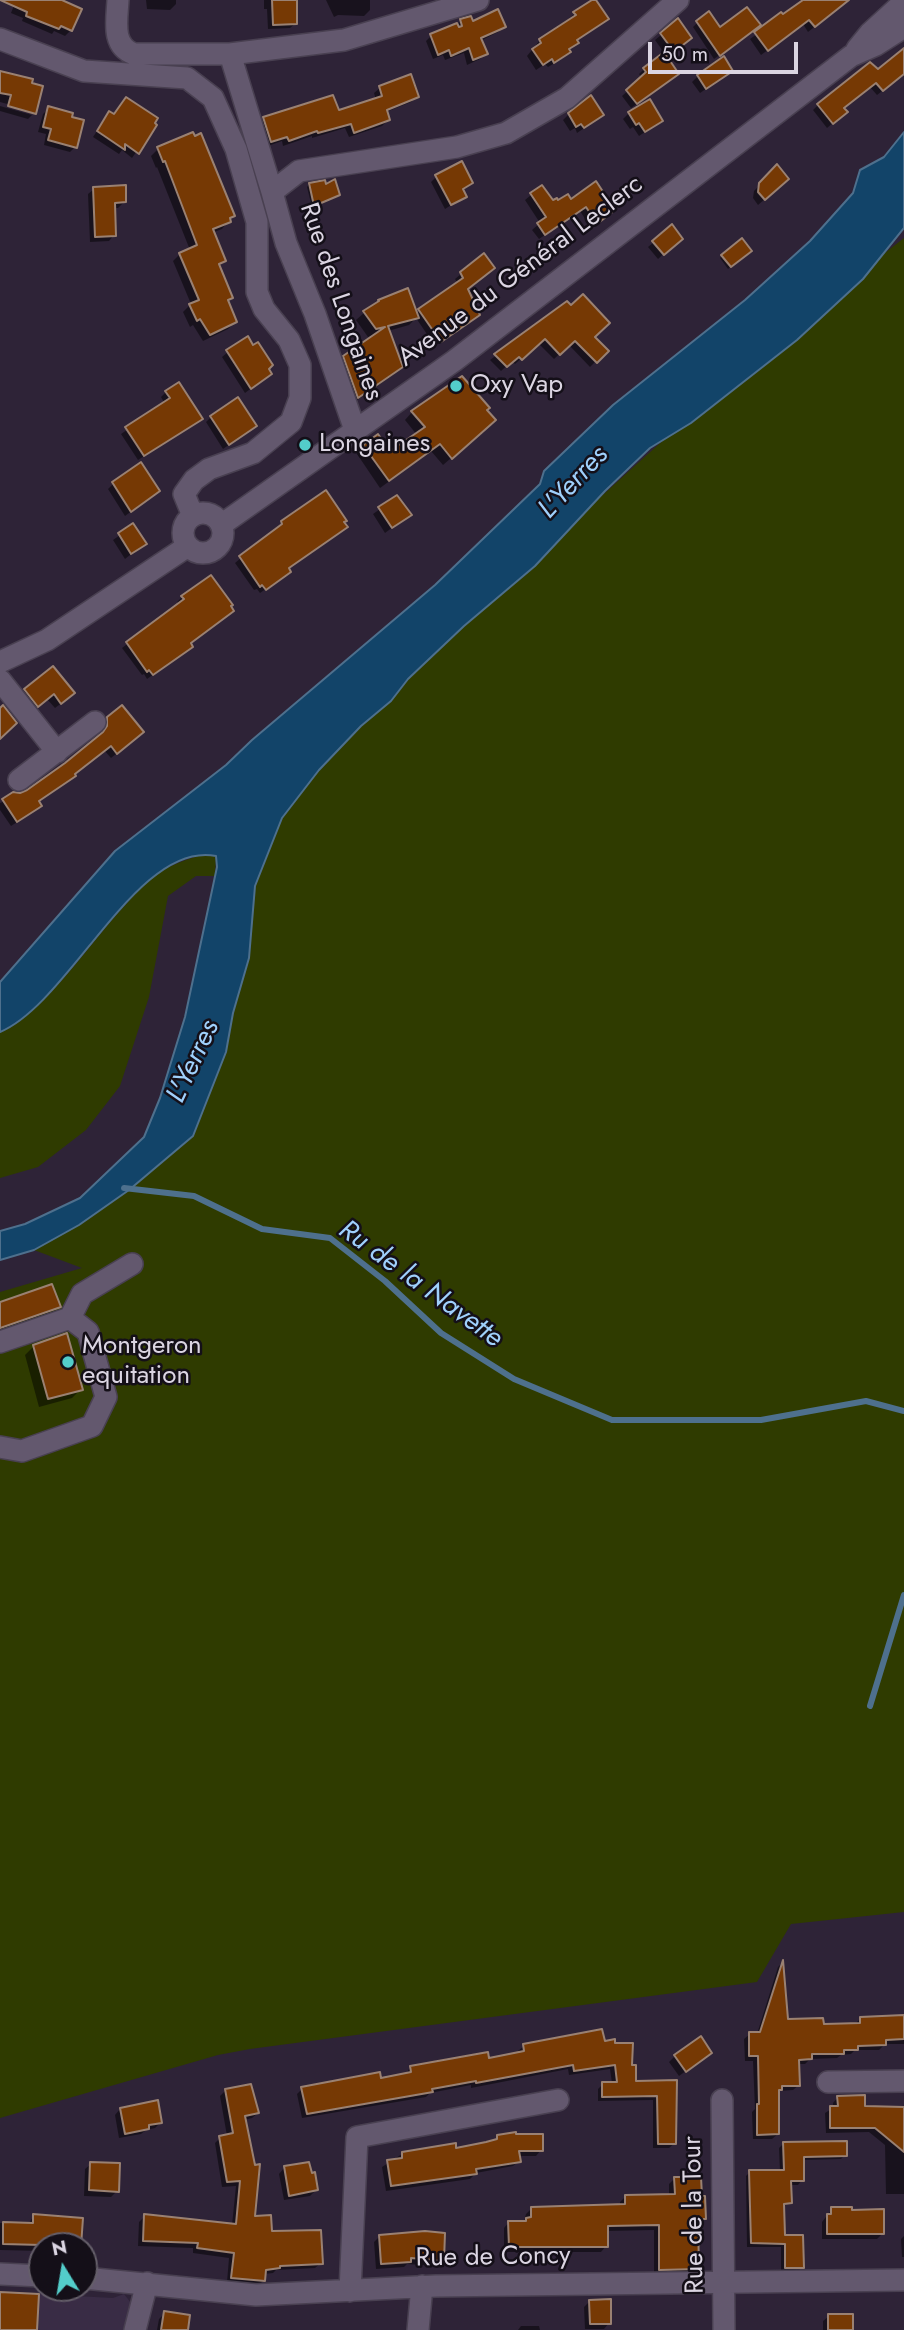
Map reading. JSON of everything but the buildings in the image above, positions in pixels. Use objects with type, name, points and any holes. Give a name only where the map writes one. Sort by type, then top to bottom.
[{"type":"street","points":[[118,0],[117,37],[127,52],[134,54],[230,54],[344,40],[478,0]]},
{"type":"street","name":"Rue des Longaines","points":[[272,192],[299,170],[457,147],[506,133],[568,98],[678,0]]},
{"type":"street","name":"Avenue du Général Leclerc","points":[[851,57],[870,33],[904,2]]},
{"type":"street","name":"Avenue du Général Leclerc","points":[[188,546],[205,553],[216,548],[222,537],[221,525],[274,491],[355,429],[454,362],[851,57],[904,27]]},
{"type":"street","points":[[0,39],[84,71],[187,78],[213,98],[236,149],[257,222],[257,292],[264,309],[289,340],[300,365],[300,398],[291,422],[253,453],[209,469],[194,480],[184,494],[193,516]]},
{"type":"street","name":"Rue des Longaines","points":[[230,54],[286,243],[315,314],[355,429]]},
{"type":"street","points":[[0,662],[47,640],[188,546],[183,533],[184,527],[193,516],[206,514],[218,520],[221,525]]},
{"type":"street","points":[[0,680],[57,751]]},
{"type":"street","points":[[19,780],[95,722]]},
{"type":"street","points":[[0,1342],[71,1318],[82,1294],[132,1264]]},
{"type":"street","points":[[0,1447],[22,1451],[92,1426],[106,1397],[88,1332],[71,1318]]},
{"type":"street","points":[[828,2081],[904,2081]]},
{"type":"street","points":[[350,2291],[357,2137],[558,2100]]},
{"type":"street","name":"Rue de la Tour","points":[[722,2100],[724,2330]]},
{"type":"street","points":[[0,2274],[28,2275]]},
{"type":"street","name":"Rue de Concy","points":[[98,2279],[256,2295],[422,2286],[904,2280]]},
{"type":"street","points":[[135,2330],[147,2283]]},
{"type":"street","points":[[418,2330],[422,2286]]},
{"type":"shaded area","points":[[0,2292],[28,2293],[28,2302],[98,2302],[98,2297],[113,2298],[124,2294],[131,2303],[123,2330],[0,2330]]},
{"type":"green space","points":[[904,238],[904,1912],[791,1924],[757,1982],[250,2049],[218,2055],[0,2118],[0,1292],[82,1268],[34,1250],[79,1225],[129,1190],[193,1136],[226,1052],[233,1013],[249,958],[255,886],[282,818],[319,770],[361,726],[391,701],[408,679],[464,626],[526,574],[515,575],[610,488],[755,360]]},
{"type":"green space","points":[[204,854],[216,856],[215,876],[196,876],[168,896],[149,997],[120,1086],[86,1130],[38,1167],[0,1178],[0,1032],[34,1009],[51,992],[150,878],[169,867]]},
{"type":"water","name":"L'Yerres","points":[[904,132],[904,228],[863,279],[797,340],[691,423],[650,448],[605,491],[535,566],[464,626],[408,679],[391,701],[361,726],[319,770],[282,818],[255,886],[249,958],[233,1013],[226,1052],[193,1136],[129,1190],[79,1225],[34,1250],[0,1260],[0,1231],[25,1224],[80,1198],[144,1137],[160,1098],[185,1017],[217,867],[216,856],[187,858],[159,873],[131,897],[52,990],[26,1015],[0,1032],[0,982],[115,851],[226,765],[435,585],[540,484],[544,471],[613,405],[745,300],[810,241],[853,193],[860,170],[884,157]]},
{"type":"waterway","name":"Ru de la Navette","points":[[124,1188],[194,1196],[262,1229],[330,1238],[385,1281],[441,1333],[514,1379],[612,1420],[761,1420],[866,1401],[904,1411]]},
{"type":"waterway","points":[[870,1706],[904,1595]]},
{"type":"place","name":"Oxy Vap","points":[[456,386]]},
{"type":"place","name":"Longaines","points":[[305,445]]},
{"type":"place","name":"Montgeron equitation","points":[[68,1362]]}]
